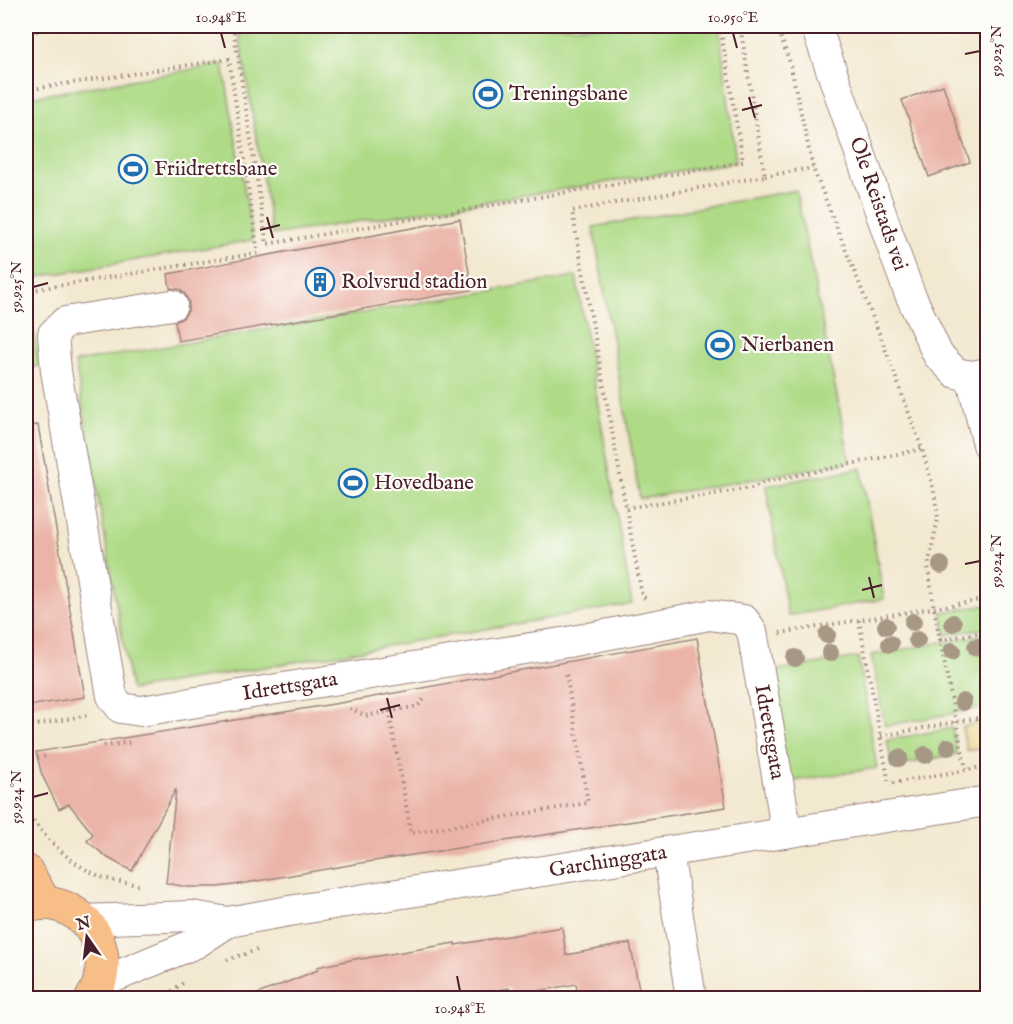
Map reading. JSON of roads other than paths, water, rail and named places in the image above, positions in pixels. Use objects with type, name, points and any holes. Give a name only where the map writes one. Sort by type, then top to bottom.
[{"type":"main road","points":[[26,871],[35,905],[66,908],[84,920],[94,933],[102,951],[103,970],[96,991]]},
{"type":"street","name":"Ole Reistads vei","points":[[816,26],[909,292],[938,355],[971,374]]},
{"type":"street","name":"Idrettsgata","points":[[172,304],[65,322],[53,334],[56,371],[112,696],[121,708],[141,711],[568,642],[709,615],[744,620],[752,631],[786,833]]},
{"type":"street","points":[[971,374],[987,444]]},
{"type":"street","name":"Garchinggata","points":[[84,920],[192,916],[228,922],[987,801]]},
{"type":"street","points":[[668,852],[691,999]]},
{"type":"street","name":"Garchinggata","points":[[96,991],[196,943],[228,922]]},
{"type":"place","name":"Treningsbane","points":[[488,94]]},
{"type":"place","name":"Friidrettsbane","points":[[133,169]]},
{"type":"place","name":"Rolvsrud stadion","points":[[320,282]]},
{"type":"place","name":"Nierbanen","points":[[720,345]]},
{"type":"place","name":"Hovedbane","points":[[353,483]]}]
